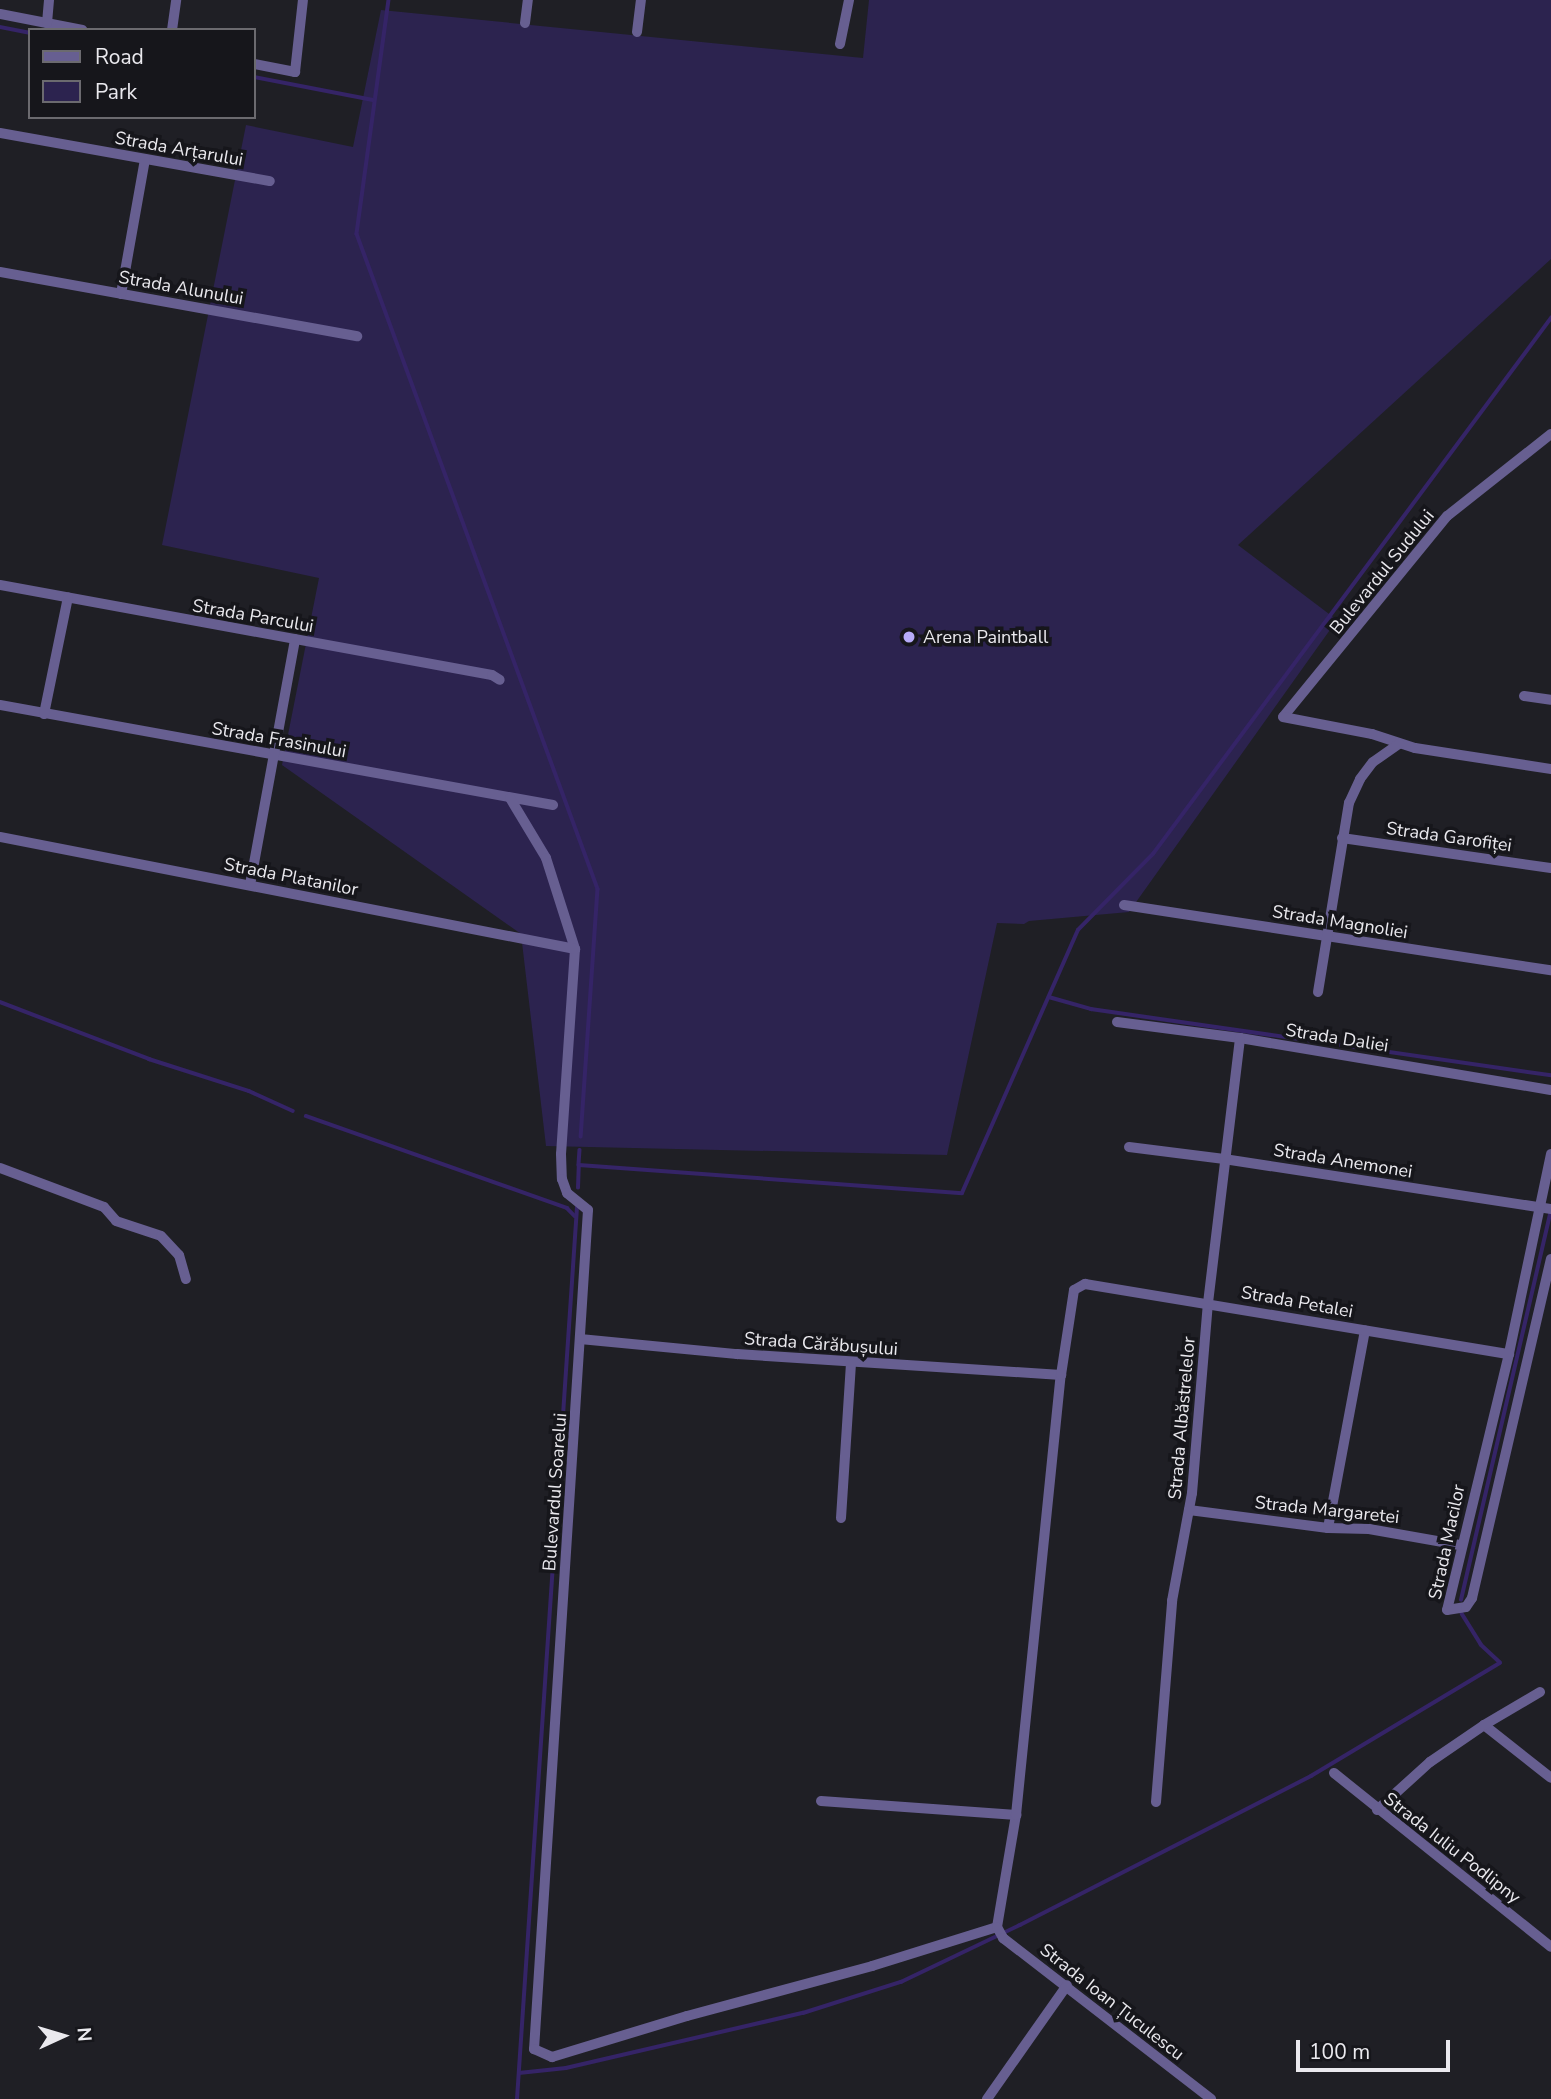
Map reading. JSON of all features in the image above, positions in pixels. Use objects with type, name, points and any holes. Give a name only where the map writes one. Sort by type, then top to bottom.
[{"type":"street","points":[[47,23],[49,0]]},
{"type":"street","points":[[172,28],[176,0]]},
{"type":"street","points":[[256,64],[295,72],[303,0]]},
{"type":"street","points":[[525,23],[528,0]]},
{"type":"street","points":[[637,32],[641,0]]},
{"type":"street","points":[[840,44],[849,0]]},
{"type":"street","points":[[0,14],[72,28]]},
{"type":"street","name":"Strada Arțarului","points":[[0,133],[270,181]]},
{"type":"street","points":[[121,293],[145,159]]},
{"type":"street","name":"Strada Alunului","points":[[0,272],[357,336]]},
{"type":"street","name":"Bulevardul Sudului","points":[[1399,744],[1372,734],[1283,717],[1447,516],[1551,434]]},
{"type":"street","name":"Strada Parcului","points":[[0,585],[492,675],[500,680]]},
{"type":"street","points":[[44,714],[68,597]]},
{"type":"street","points":[[250,885],[295,639]]},
{"type":"street","points":[[1524,696],[1551,700]]},
{"type":"street","name":"Strada Frasinului","points":[[0,705],[553,805]]},
{"type":"street","points":[[1318,992],[1349,803],[1360,779],[1373,762],[1399,744],[1551,769]]},
{"type":"street","points":[[510,798],[546,858],[575,949]]},
{"type":"street","name":"Strada Platanilor","points":[[0,837],[575,949]]},
{"type":"street","name":"Strada Garofiței","points":[[1342,838],[1551,868]]},
{"type":"street","name":"Strada Magnoliei","points":[[1124,905],[1551,970]]},
{"type":"street","name":"Bulevardul Soarelui","points":[[575,949],[561,1154],[562,1179],[567,1193],[588,1210],[534,2049],[552,2057],[687,2016],[872,1966],[997,1927]]},
{"type":"street","name":"Strada Daliei","points":[[1117,1022],[1240,1038],[1551,1090]]},
{"type":"street","name":"Strada Albăstrelelor","points":[[1157,1802],[1172,1601],[1189,1510],[1208,1303],[1240,1038]]},
{"type":"street","name":"Strada Anemonei","points":[[1129,1147],[1224,1158],[1545,1208]]},
{"type":"street","name":"Strada Macilor","points":[[1551,1154],[1545,1208],[1460,1545],[1447,1610],[1466,1607],[1472,1598],[1551,1259]]},
{"type":"street","points":[[0,1168],[104,1207],[116,1221],[161,1236],[180,1255],[186,1279]]},
{"type":"street","name":"Strada Petalei","points":[[1061,1375],[1074,1290],[1085,1284],[1509,1354]]},
{"type":"street","points":[[1328,1528],[1365,1330]]},
{"type":"street","name":"Strada Cărăbușului","points":[[580,1339],[851,1362],[1061,1375]]},
{"type":"street","points":[[841,1518],[851,1362]]},
{"type":"street","points":[[997,1927],[1016,1815],[1061,1375]]},
{"type":"street","name":"Strada Margaretei","points":[[1189,1510],[1328,1528],[1369,1529],[1460,1545]]},
{"type":"street","points":[[1377,1810],[1430,1762],[1484,1725],[1540,1692]]},
{"type":"street","points":[[1484,1725],[1551,1778]]},
{"type":"street","name":"Strada Iuliu Podlipny","points":[[1334,1773],[1551,1947]]},
{"type":"street","points":[[821,1801],[1016,1815]]},
{"type":"street","name":"Strada Ioan Țuculescu","points":[[997,1927],[1003,1938],[1211,2099]]},
{"type":"street","points":[[987,2099],[1067,1985]]},
{"type":"green space","points":[[869,0],[1551,0],[1551,259],[1238,545],[1337,620],[1129,912],[1029,921],[1024,924],[997,923],[947,1155],[546,1146],[521,934],[282,765],[319,578],[162,545],[246,125],[353,147],[381,10],[863,58]]},
{"type":"waterway","points":[[389,0],[357,234],[598,889],[581,1136]]},
{"type":"waterway","points":[[0,27],[28,33]]},
{"type":"waterway","points":[[256,77],[373,100]]},
{"type":"waterway","points":[[580,1150],[579,1165],[962,1193],[1078,930],[1153,854],[1551,318]]},
{"type":"waterway","points":[[1049,997],[1091,1009],[1551,1075]]},
{"type":"waterway","points":[[0,1002],[149,1059],[249,1091],[293,1111]]},
{"type":"waterway","points":[[306,1116],[567,1208],[575,1216]]},
{"type":"waterway","points":[[578,1188],[579,1165]]},
{"type":"waterway","points":[[517,2099],[577,1207]]},
{"type":"waterway","points":[[1461,1600],[1551,1211]]},
{"type":"waterway","points":[[519,2073],[566,2068],[803,2013],[901,1982],[1020,1925],[1311,1776],[1500,1663],[1481,1645],[1462,1614]]},
{"type":"place","name":"Arena Paintball","points":[[909,637]]}]
